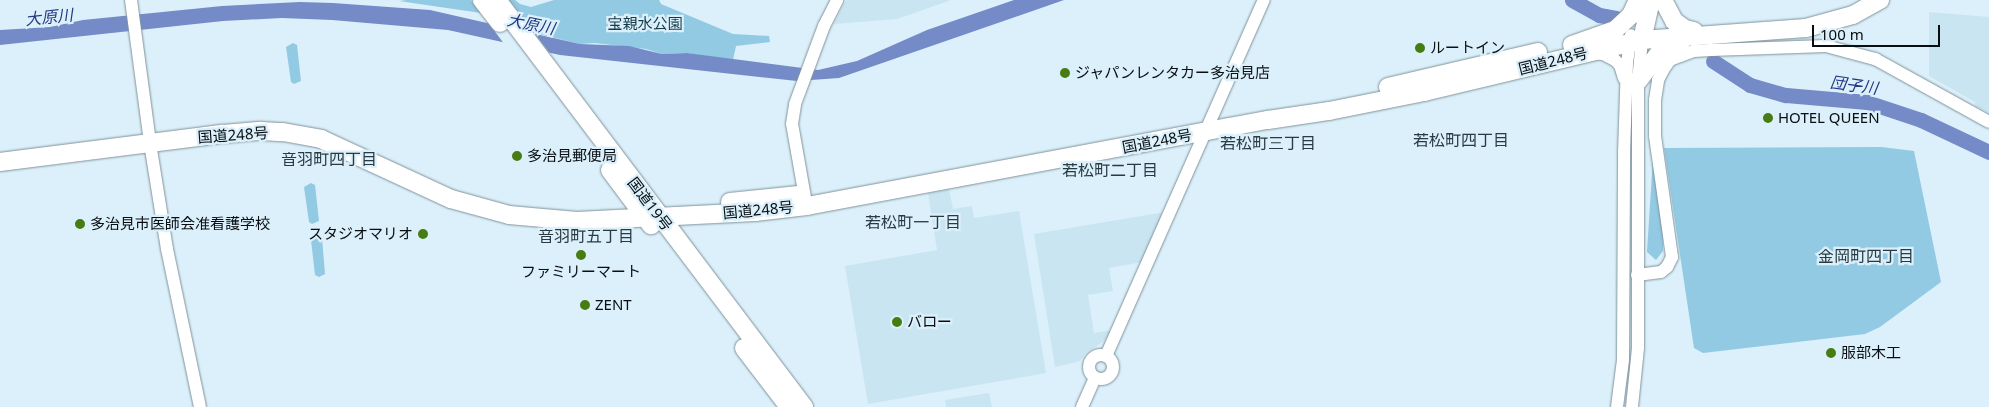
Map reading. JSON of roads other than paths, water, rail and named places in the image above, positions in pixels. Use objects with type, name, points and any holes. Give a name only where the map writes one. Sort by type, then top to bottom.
[{"type":"highway","name":"国道19号","points":[[482,0],[501,12],[651,214],[789,407]]},
{"type":"highway","points":[[1579,49],[1616,30],[1631,15],[1638,0]]},
{"type":"highway","points":[[1636,38],[1643,0]]},
{"type":"highway","points":[[1636,38],[1650,0]]},
{"type":"highway","points":[[1663,0],[1674,21],[1694,34],[1806,28],[1853,15],[1880,0]]},
{"type":"highway","points":[[1632,84],[1663,48],[1673,43],[1689,40],[1694,34],[1815,21],[1844,13],[1869,0]]},
{"type":"highway","name":"国道248号","points":[[651,214],[755,212],[805,200],[1210,127],[1424,92],[1579,49],[1636,38],[1694,34]]},
{"type":"highway","name":"国道248号","points":[[0,162],[261,131],[303,135],[321,139],[472,206],[509,215],[572,219],[576,221],[805,200]]},
{"type":"highway","points":[[690,257],[682,238],[689,222],[697,219],[749,215],[755,212]]},
{"type":"highway","name":"国道19号","points":[[651,214],[690,257],[804,407]]},
{"type":"street","points":[[805,200],[792,124],[798,93],[837,0]]},
{"type":"street","points":[[1082,407],[1095,378],[1089,370],[1090,362],[1095,356],[1106,356],[1210,127],[1264,0]]},
{"type":"street","points":[[132,4],[150,144],[176,295],[200,407]]},
{"type":"street","points":[[1617,407],[1623,360],[1632,84],[1636,38]]},
{"type":"street","points":[[1637,275],[1661,272],[1667,267],[1672,257],[1655,136],[1655,100],[1658,80],[1670,60],[1694,51],[1826,46],[1875,59],[1989,122]]},
{"type":"street","points":[[1579,49],[1603,54],[1615,60],[1632,84],[1638,348],[1632,407]]},
{"type":"waterway","name":"団子川","points":[[1572,0],[1599,15],[1616,18]]},
{"type":"waterway","name":"団子川","points":[[1713,61],[1750,85],[1786,95],[1867,102],[1921,120],[1989,152]]},
{"type":"place","name":"ルートイン","points":[[1420,48]]},
{"type":"place","name":"ジャパンレンタカー多治見店","points":[[1065,73]]},
{"type":"place","name":"HOTEL QUEEN","points":[[1768,118]]},
{"type":"place","name":"多治見郵便局","points":[[517,156]]},
{"type":"place","name":"多治見市医師会准看護学校","points":[[80,224]]},
{"type":"place","name":"スタジオマリオ","points":[[423,234]]},
{"type":"place","name":"ファミリーマート","points":[[581,255]]},
{"type":"place","name":"ZENT","points":[[585,305]]},
{"type":"place","name":"バロー","points":[[897,322]]},
{"type":"place","name":"服部木工","points":[[1831,353]]},
{"type":"district","name":"若松町四丁目","points":[[1461,140]]},
{"type":"district","name":"若松町三丁目","points":[[1268,143]]},
{"type":"district","name":"音羽町四丁目","points":[[329,159]]},
{"type":"district","name":"若松町二丁目","points":[[1110,170]]},
{"type":"district","name":"若松町一丁目","points":[[913,222]]},
{"type":"district","name":"音羽町五丁目","points":[[586,236]]},
{"type":"district","name":"金岡町四丁目","points":[[1866,256]]},
{"type":"water label","name":"大原川","points":[[49,17]]},
{"type":"water label","name":"大原川","points":[[531,24]]},
{"type":"park label","name":"宝親水公園","points":[[645,24]]}]
